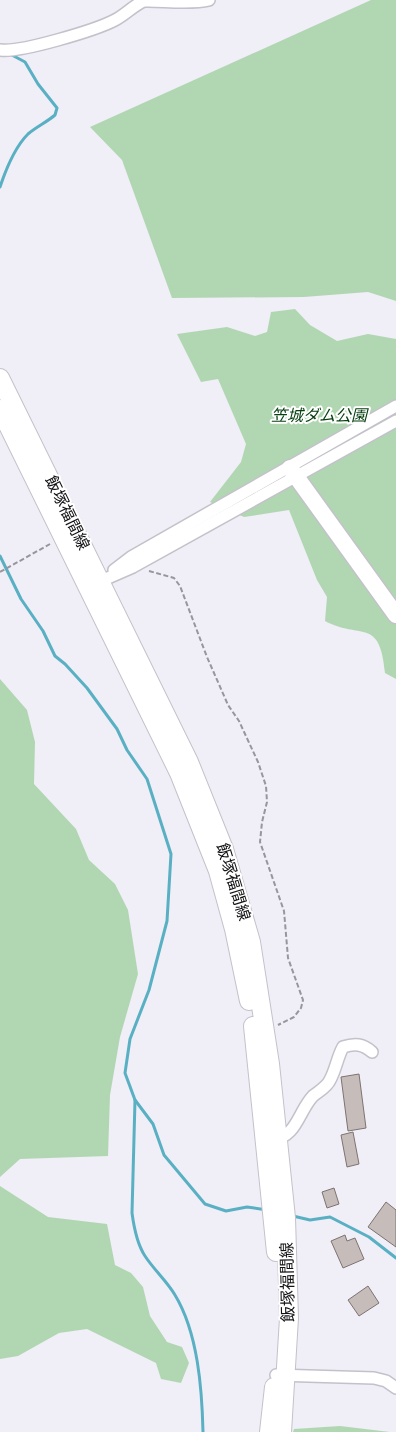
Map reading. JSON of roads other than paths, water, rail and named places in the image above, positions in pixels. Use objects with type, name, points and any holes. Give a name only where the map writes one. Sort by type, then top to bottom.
[{"type":"main road","name":"飯塚福間線","points":[[0,378],[179,773],[218,871],[246,987],[272,1140]]},
{"type":"main road","name":"飯塚福間線","points":[[0,409],[63,536],[94,584],[189,762],[224,848],[251,942],[265,1032],[272,1140],[290,1318],[269,1432]]},
{"type":"main road","name":"飯塚福間線","points":[[281,1375],[282,1432]]},
{"type":"street","points":[[0,50],[7,51],[43,44],[113,21],[146,0],[196,3],[209,0]]},
{"type":"street","points":[[94,584],[133,567],[293,472],[396,406]]},
{"type":"street","points":[[94,584],[131,557],[293,472],[396,421]]},
{"type":"street","points":[[293,472],[396,615]]},
{"type":"street","points":[[272,1140],[288,1134],[312,1097],[330,1081],[343,1047],[356,1044],[366,1047],[372,1052]]},
{"type":"street","points":[[281,1375],[374,1378],[386,1381],[396,1388]]},
{"type":"waterway","points":[[0,187],[8,166],[19,146],[28,134],[55,115],[57,108],[38,84],[25,62],[10,54]]},
{"type":"waterway","points":[[0,556],[21,599],[43,631],[55,656],[87,688],[117,729],[127,750],[147,779],[171,854],[167,921],[149,990],[130,1039],[125,1073],[135,1100],[153,1124],[164,1155],[205,1204],[226,1211],[247,1207],[267,1210]]},
{"type":"waterway","points":[[135,1100],[132,1213],[135,1230],[142,1251],[175,1295],[189,1326],[200,1380],[203,1432]]},
{"type":"waterway","points":[[293,1216],[310,1220],[330,1217],[369,1237],[396,1258]]},
{"type":"park label","name":"笠城ダム公園","points":[[319,416]]}]
